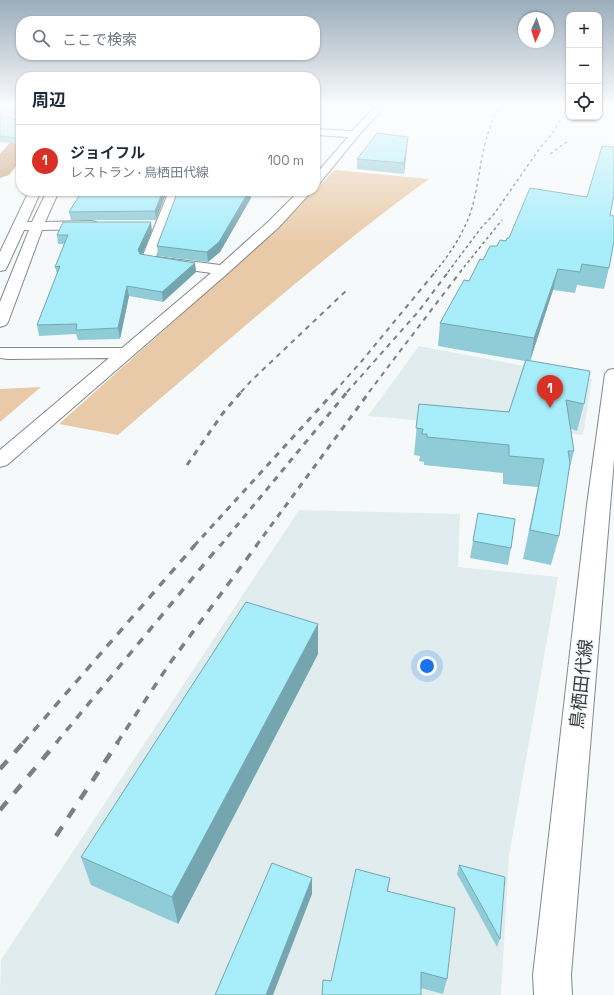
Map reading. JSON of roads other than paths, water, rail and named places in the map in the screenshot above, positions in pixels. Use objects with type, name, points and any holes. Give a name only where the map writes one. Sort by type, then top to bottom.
[{"type":"street","points":[[320,176],[341,151]]},
{"type":"street","points":[[320,162],[331,163]]},
{"type":"street","points":[[0,267],[33,196]]},
{"type":"street","points":[[0,322],[51,196]]},
{"type":"street","points":[[173,196],[148,260],[223,270]]},
{"type":"street","points":[[0,461],[124,353],[223,270],[274,224],[301,196]]},
{"type":"street","points":[[146,225],[162,224]]},
{"type":"street","points":[[19,226],[100,225]]},
{"type":"street","points":[[0,353],[124,353]]},
{"type":"street","name":"鳥栖田代線","points":[[553,995],[553,968],[606,505],[614,379]]},
{"type":"waterway","points":[[0,170],[15,151]]},
{"type":"railway","points":[[435,272],[455,245],[467,222],[474,201],[483,151]]},
{"type":"railway","points":[[448,272],[481,228],[494,214],[538,151]]},
{"type":"railway","points":[[550,154],[553,151]]},
{"type":"railway","points":[[460,272],[502,220]]},
{"type":"railway","points":[[334,392],[361,362],[436,271]]},
{"type":"railway","points":[[347,392],[418,312],[449,271]]},
{"type":"railway","points":[[369,392],[461,271]]},
{"type":"railway","points":[[241,392],[349,288]]},
{"type":"railway","points":[[187,465],[223,413],[242,391]]},
{"type":"railway","points":[[194,546],[335,391]]},
{"type":"railway","points":[[220,546],[348,391]]},
{"type":"railway","points":[[256,546],[370,391]]},
{"type":"railway","points":[[23,743],[195,545]]},
{"type":"railway","points":[[56,743],[220,545]]},
{"type":"railway","points":[[117,743],[170,663],[257,545]]},
{"type":"railway","points":[[0,769],[24,742]]},
{"type":"railway","points":[[0,810],[57,742]]},
{"type":"railway","points":[[56,836],[118,742]]},
{"type":"place","name":"ジョイフル","points":[[550,408]]}]
